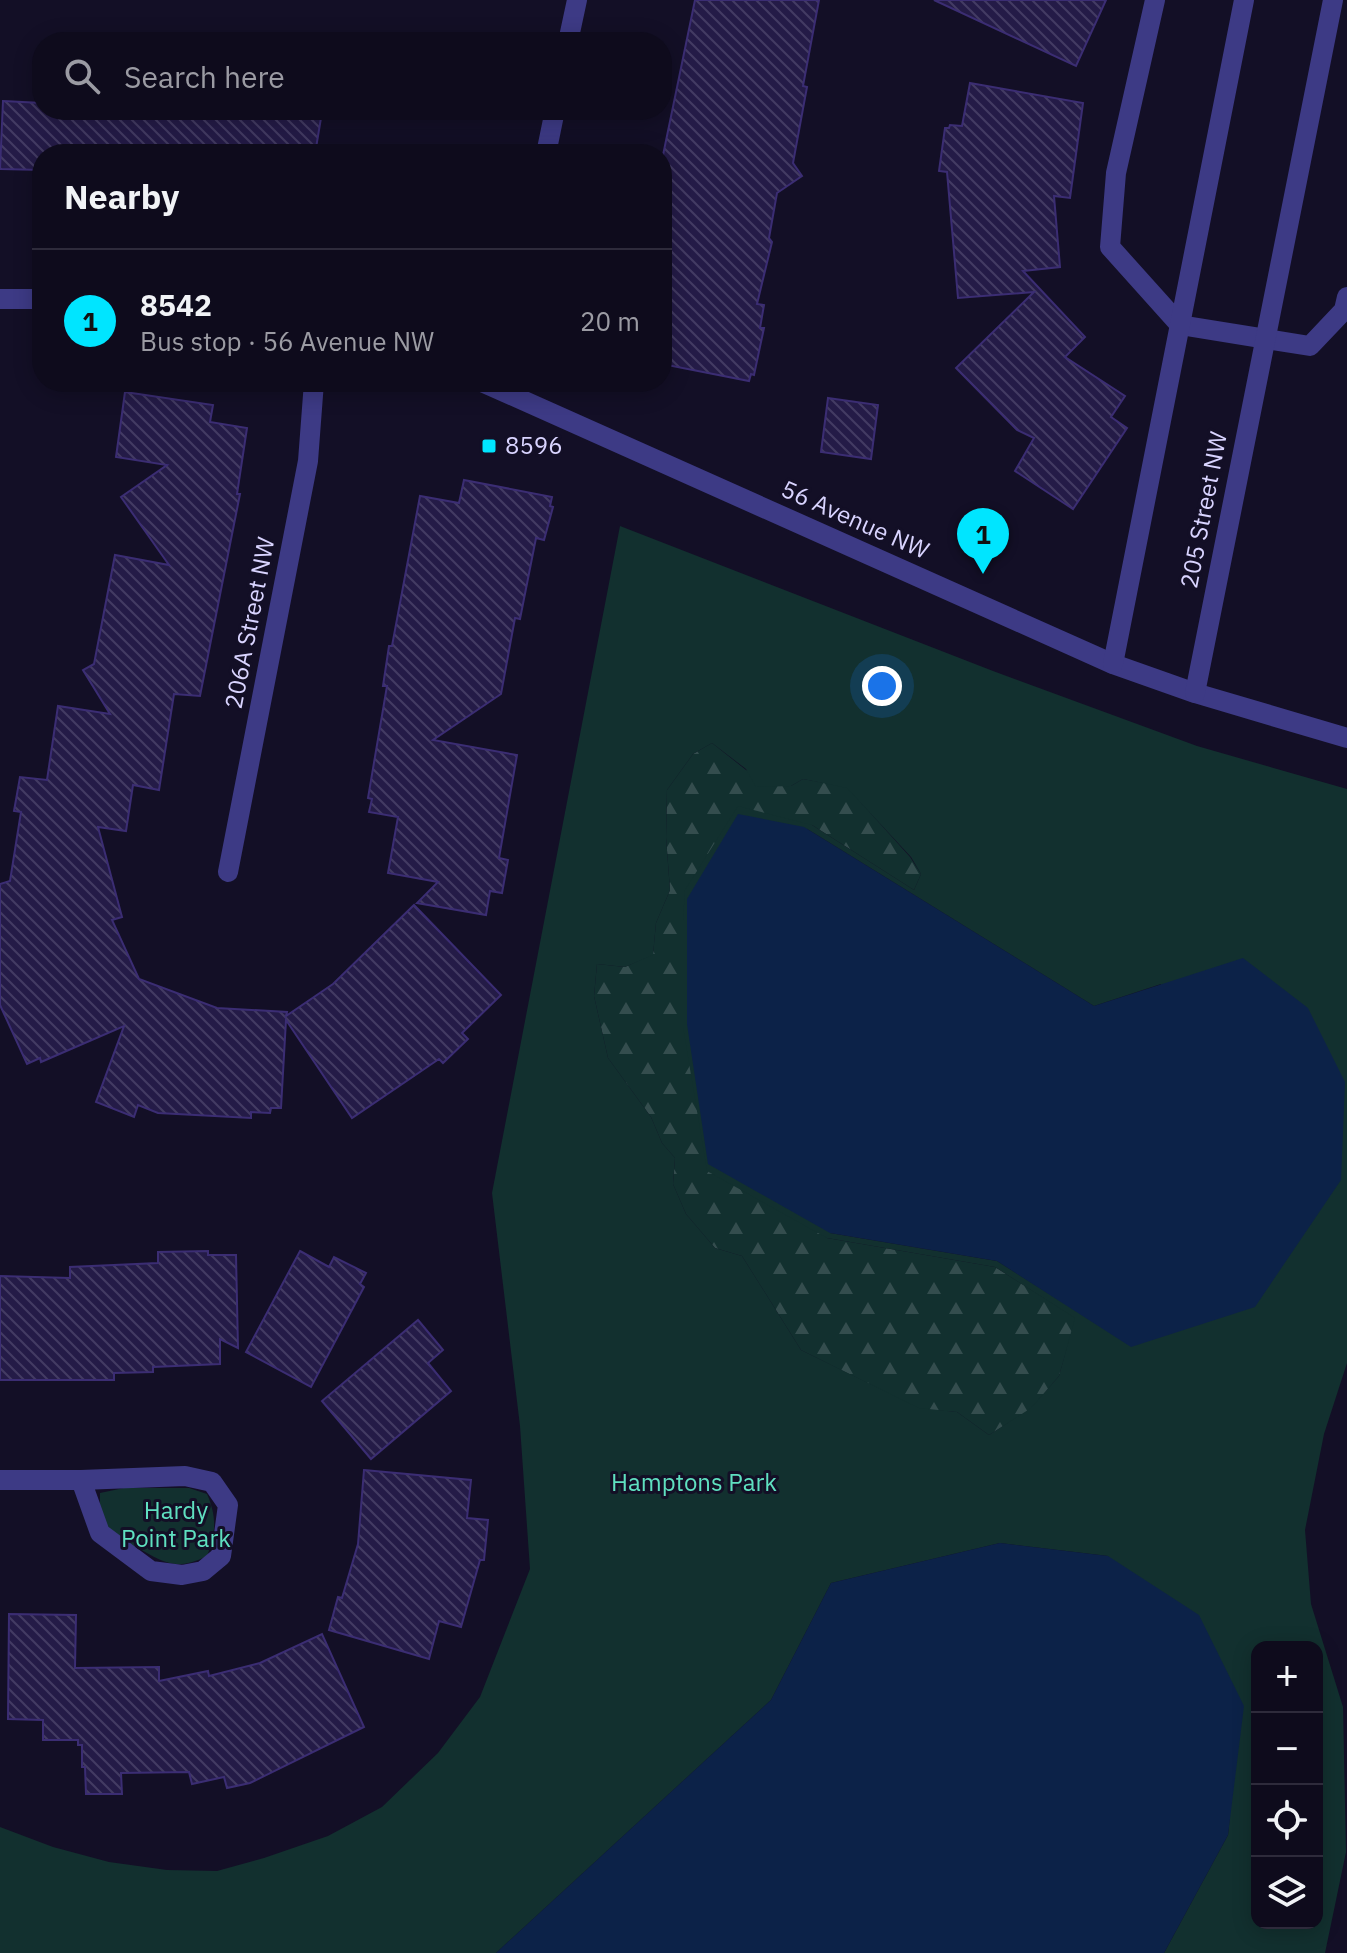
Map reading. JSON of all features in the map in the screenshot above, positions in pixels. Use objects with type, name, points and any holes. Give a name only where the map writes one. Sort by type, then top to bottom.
[{"type":"street","points":[[570,32],[577,0]]},
{"type":"street","points":[[1155,0],[1116,173],[1110,247],[1180,325],[1310,346],[1344,310],[1347,297]]},
{"type":"street","points":[[1113,664],[1244,0]]},
{"type":"street","name":"205 Street NW","points":[[1195,693],[1333,0]]},
{"type":"street","points":[[548,144],[553,120]]},
{"type":"street","points":[[0,299],[32,299]]},
{"type":"street","name":"206A Street NW","points":[[228,872],[308,461],[313,392]]},
{"type":"street","name":"56 Avenue NW","points":[[513,392],[1113,664],[1195,693],[1347,738]]},
{"type":"street","points":[[0,1480],[185,1476],[212,1482],[228,1505],[221,1556],[203,1571],[182,1575],[151,1571],[100,1533],[81,1480]]},
{"type":"green space","name":"Hamptons Park","points":[[620,526],[993,671],[1197,746],[1347,789],[1347,1363],[1324,1434],[1305,1530],[1311,1604],[1322,1641],[1251,1641],[1251,1929],[1323,1929],[1323,1643],[1343,1707],[1346,1852],[1325,1953],[1164,1953],[1228,1835],[1230,1815],[1108,1556],[1000,1543],[831,1583],[771,1700],[496,1953],[0,1953],[0,1827],[53,1847],[109,1862],[167,1870],[217,1871],[328,1836],[382,1807],[438,1753],[480,1697],[530,1569],[520,1426],[492,1193]],"holes":[[[712,743],[746,769],[756,787],[791,786],[803,779],[847,788],[911,857],[921,874],[914,890],[812,825],[738,806],[685,890],[683,1027],[707,1171],[827,1238],[995,1267],[1075,1318],[1059,1376],[1031,1408],[989,1435],[957,1412],[919,1408],[801,1350],[742,1256],[715,1248],[686,1214],[673,1184],[675,1158],[662,1143],[651,1117],[608,1058],[594,996],[597,964],[625,967],[653,955],[656,923],[670,890],[666,837],[667,790],[693,754]],[[804,827],[1094,1006],[1161,984],[1059,1300],[997,1261],[830,1233]]]},
{"type":"green space","points":[[712,743],[746,770],[791,786],[803,779],[847,787],[910,857],[921,874],[914,890],[812,825],[683,920],[827,1238],[995,1267],[1076,1318],[1059,1376],[1031,1409],[989,1435],[957,1412],[919,1409],[801,1350],[742,1256],[715,1248],[686,1214],[673,1184],[675,1158],[662,1143],[651,1117],[608,1058],[594,996],[597,964],[625,967],[653,954],[656,923],[670,890],[666,837],[667,790],[693,754]]},
{"type":"green space","name":"Hardy Point Park","points":[[124,1488],[189,1488],[207,1494],[214,1525],[207,1556],[186,1563],[170,1563],[100,1533],[100,1493]]},
{"type":"water","points":[[738,814],[804,827],[1094,1006],[1243,958],[1308,1008],[1345,1082],[1341,1180],[1255,1307],[1131,1347],[997,1261],[830,1233],[708,1164],[687,1024],[687,899]]},
{"type":"water","points":[[1000,1543],[1108,1556],[1199,1615],[1244,1706],[1228,1835],[1164,1953],[496,1953],[771,1700],[831,1583]]},
{"type":"building","points":[[695,0],[819,0],[793,163],[802,176],[777,193],[769,238],[772,242],[757,304],[764,305],[760,328],[764,328],[754,375],[751,374],[749,381],[672,366],[672,144],[665,144]]},
{"type":"building","points":[[934,0],[1106,0],[1076,66]]},
{"type":"building","points":[[970,83],[1083,103],[1070,198],[1054,196],[1060,267],[1023,271],[1085,337],[1065,357],[1125,396],[1111,417],[1127,428],[1073,509],[1015,471],[1034,438],[1017,430],[956,368],[1034,292],[958,298],[947,172],[939,171],[945,128],[962,126]]},
{"type":"building","points":[[3,101],[32,102],[32,120],[321,120],[317,144],[32,144],[32,170],[0,169]]},
{"type":"building","points":[[125,392],[213,405],[210,422],[247,428],[237,494],[240,494],[200,696],[174,694],[159,790],[133,785],[126,831],[98,827],[122,917],[112,920],[139,979],[217,1008],[287,1012],[286,1016],[333,984],[414,905],[501,995],[462,1033],[468,1039],[443,1063],[439,1059],[352,1118],[286,1020],[281,1108],[271,1108],[270,1113],[251,1112],[251,1118],[158,1113],[138,1105],[134,1117],[96,1102],[124,1026],[41,1062],[40,1058],[27,1064],[0,1005],[0,884],[10,881],[21,812],[14,811],[20,777],[47,780],[58,706],[110,714],[83,670],[94,664],[115,555],[169,565],[121,497],[167,465],[116,457]]},
{"type":"building","points":[[828,398],[878,405],[871,459],[821,452]]},
{"type":"building","points":[[464,480],[552,497],[550,506],[553,507],[544,540],[536,538],[520,619],[515,618],[501,694],[433,740],[517,755],[499,858],[508,860],[502,893],[490,891],[486,915],[417,903],[438,882],[388,873],[398,817],[369,812],[372,799],[368,798],[387,686],[383,686],[389,646],[392,646],[420,496],[459,503]]},
{"type":"building","points":[[208,1251],[208,1255],[236,1255],[238,1348],[220,1339],[220,1364],[153,1367],[153,1372],[114,1373],[114,1380],[0,1380],[0,1276],[70,1278],[70,1267],[158,1263],[158,1252]]},
{"type":"building","points":[[300,1251],[329,1267],[334,1257],[366,1273],[360,1284],[364,1287],[311,1387],[246,1352]]},
{"type":"building","points":[[418,1320],[443,1350],[428,1363],[451,1391],[371,1459],[322,1401]]},
{"type":"building","points":[[364,1470],[471,1480],[467,1518],[488,1520],[484,1560],[480,1560],[461,1627],[439,1621],[429,1659],[329,1630],[358,1544]]},
{"type":"building","points":[[9,1614],[76,1615],[75,1668],[159,1667],[159,1681],[208,1671],[209,1676],[260,1663],[322,1634],[364,1727],[250,1783],[227,1788],[224,1777],[192,1784],[189,1772],[121,1773],[122,1794],[86,1794],[82,1745],[78,1745],[78,1740],[43,1740],[43,1720],[8,1719]]},
{"type":"place","name":"8596","points":[[489,446]]},
{"type":"place","name":"8542","points":[[983,574]]}]
